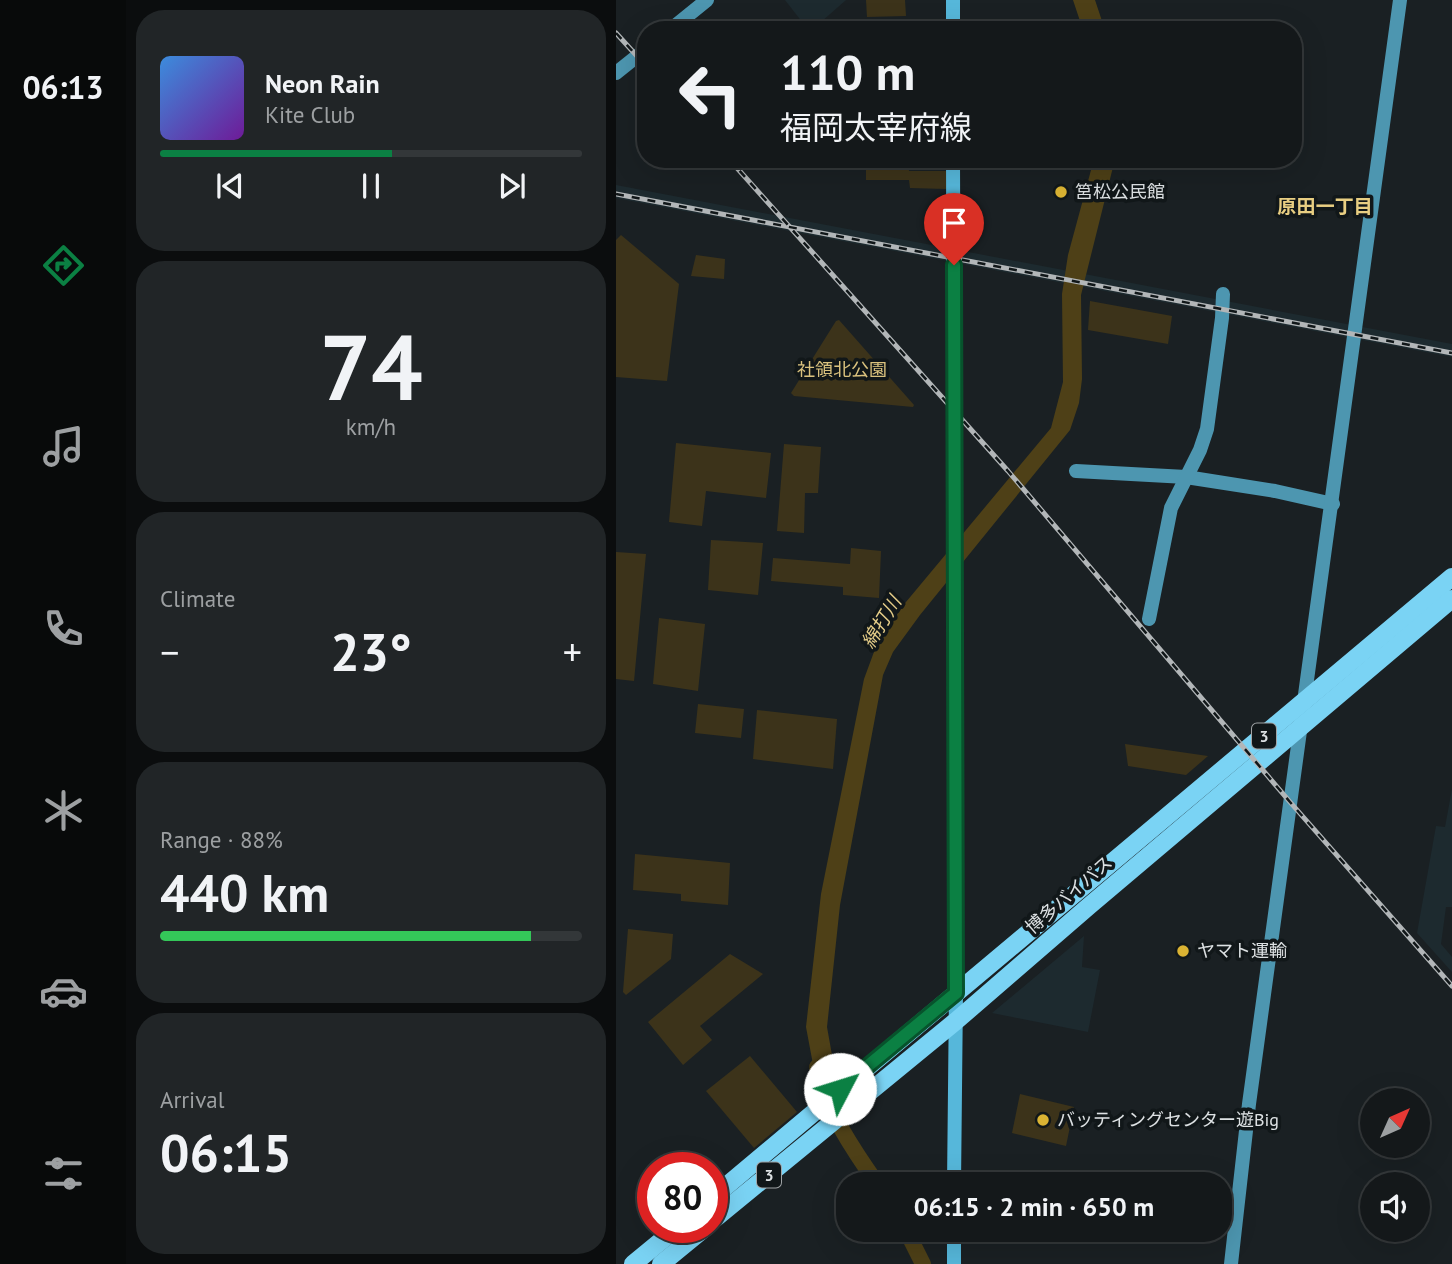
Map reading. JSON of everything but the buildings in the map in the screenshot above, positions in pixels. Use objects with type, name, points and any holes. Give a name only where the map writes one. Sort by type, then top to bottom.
[{"type":"highway","name":"博多バイパス","points":[[1381,649],[1452,577]]},
{"type":"highway","name":"博多バイパス","points":[[728,1185],[956,993],[1158,836],[1381,649],[1452,599]]},
{"type":"highway","name":"博多バイパス","points":[[728,1208],[956,1021],[1158,836]]},
{"type":"highway","points":[[633,1264],[659,1243]]},
{"type":"highway","points":[[661,1264],[687,1243]]},
{"type":"main road","points":[[953,0],[953,21]]},
{"type":"main road","points":[[953,168],[954,1172]]},
{"type":"main road","points":[[954,1242],[954,1264]]},
{"type":"street","points":[[681,21],[707,0]]},
{"type":"street","points":[[1231,1264],[1249,1104],[1400,0]]},
{"type":"street","points":[[616,74],[637,56]]},
{"type":"street","points":[[1149,619],[1168,519],[1207,429],[1223,294]]},
{"type":"street","points":[[1076,471],[1186,477],[1275,491],[1333,504]]},
{"type":"shaded area","points":[[785,0],[846,0],[822,21],[801,21]]},
{"type":"shaded area","points":[[1073,0],[1095,0],[1102,21],[1080,21]]},
{"type":"shaded area","points":[[1092,168],[1113,168],[1081,295],[1082,379],[1079,403],[1070,430],[920,615],[893,652],[883,675],[840,905],[827,1027],[835,1072],[818,1091],[806,1027],[821,894],[864,679],[878,641],[906,602],[1051,428],[1063,382],[1062,294],[1068,255]]},
{"type":"shaded area","points":[[616,185],[1452,344],[1452,357],[616,198]]},
{"type":"shaded area","points":[[1452,789],[1452,907],[1446,907],[1441,944],[1452,957],[1452,972],[1417,933],[1436,826],[1445,827]]},
{"type":"shaded area","points":[[1084,936],[1082,967],[1100,970],[1088,1032],[992,1013]]},
{"type":"green space","points":[[866,0],[905,0],[906,16],[867,17]]},
{"type":"green space","points":[[866,168],[947,171],[947,189],[910,188],[909,180],[866,180]]},
{"type":"green space","points":[[621,235],[679,284],[667,381],[616,377],[616,240]]},
{"type":"green space","points":[[696,255],[725,259],[724,279],[691,276]]},
{"type":"green space","points":[[1090,301],[1172,316],[1168,344],[1088,330]]},
{"type":"green space","name":"社領北公園","points":[[839,320],[913,407],[794,396],[791,393]]},
{"type":"green space","points":[[676,443],[771,453],[766,498],[706,491],[702,526],[669,522]]},
{"type":"green space","points":[[784,444],[821,447],[818,493],[805,493],[804,533],[777,531]]},
{"type":"green space","points":[[711,540],[763,543],[758,595],[708,590]]},
{"type":"green space","points":[[851,548],[881,551],[879,598],[843,595],[843,587],[771,581],[773,558],[850,564]]},
{"type":"green space","points":[[616,552],[646,554],[634,681],[616,679]]},
{"type":"green space","points":[[659,618],[705,624],[698,691],[653,684]]},
{"type":"green space","points":[[698,704],[744,709],[741,738],[695,733]]},
{"type":"green space","points":[[757,710],[837,719],[833,769],[753,759]]},
{"type":"green space","points":[[1125,744],[1208,756],[1186,775],[1128,766]]},
{"type":"green space","points":[[635,854],[730,863],[728,905],[681,901],[681,894],[633,890]]},
{"type":"green space","points":[[628,929],[673,934],[671,959],[626,995],[623,992]]},
{"type":"green space","points":[[730,954],[763,974],[700,1026],[712,1040],[683,1065],[648,1022]]},
{"type":"green space","points":[[750,1056],[797,1112],[754,1148],[706,1091]]},
{"type":"green space","name":"バッティングセンター遊Big","points":[[1020,1094],[1074,1107],[1066,1146],[1012,1133]]},
{"type":"waterway","name":"綿打川","points":[[817,1067],[833,1112],[869,1172]]},
{"type":"waterway","name":"綿打川","points":[[912,1242],[923,1264]]},
{"type":"railway","points":[[616,33],[637,56]]},
{"type":"railway","points":[[737,168],[1008,471],[1290,802],[1452,986]]},
{"type":"railway","points":[[616,194],[1452,353]]},
{"type":"place","name":"筥松公民館","points":[[1061,192]]},
{"type":"place","name":"ヤマト運輸","points":[[1183,951]]},
{"type":"place","name":"バッティングセンター遊Big","points":[[1043,1120]]},
{"type":"district","name":"原田一丁目","points":[[1325,206]]},
{"type":"route","points":[[840,1089],[956,993],[954,265]]}]
